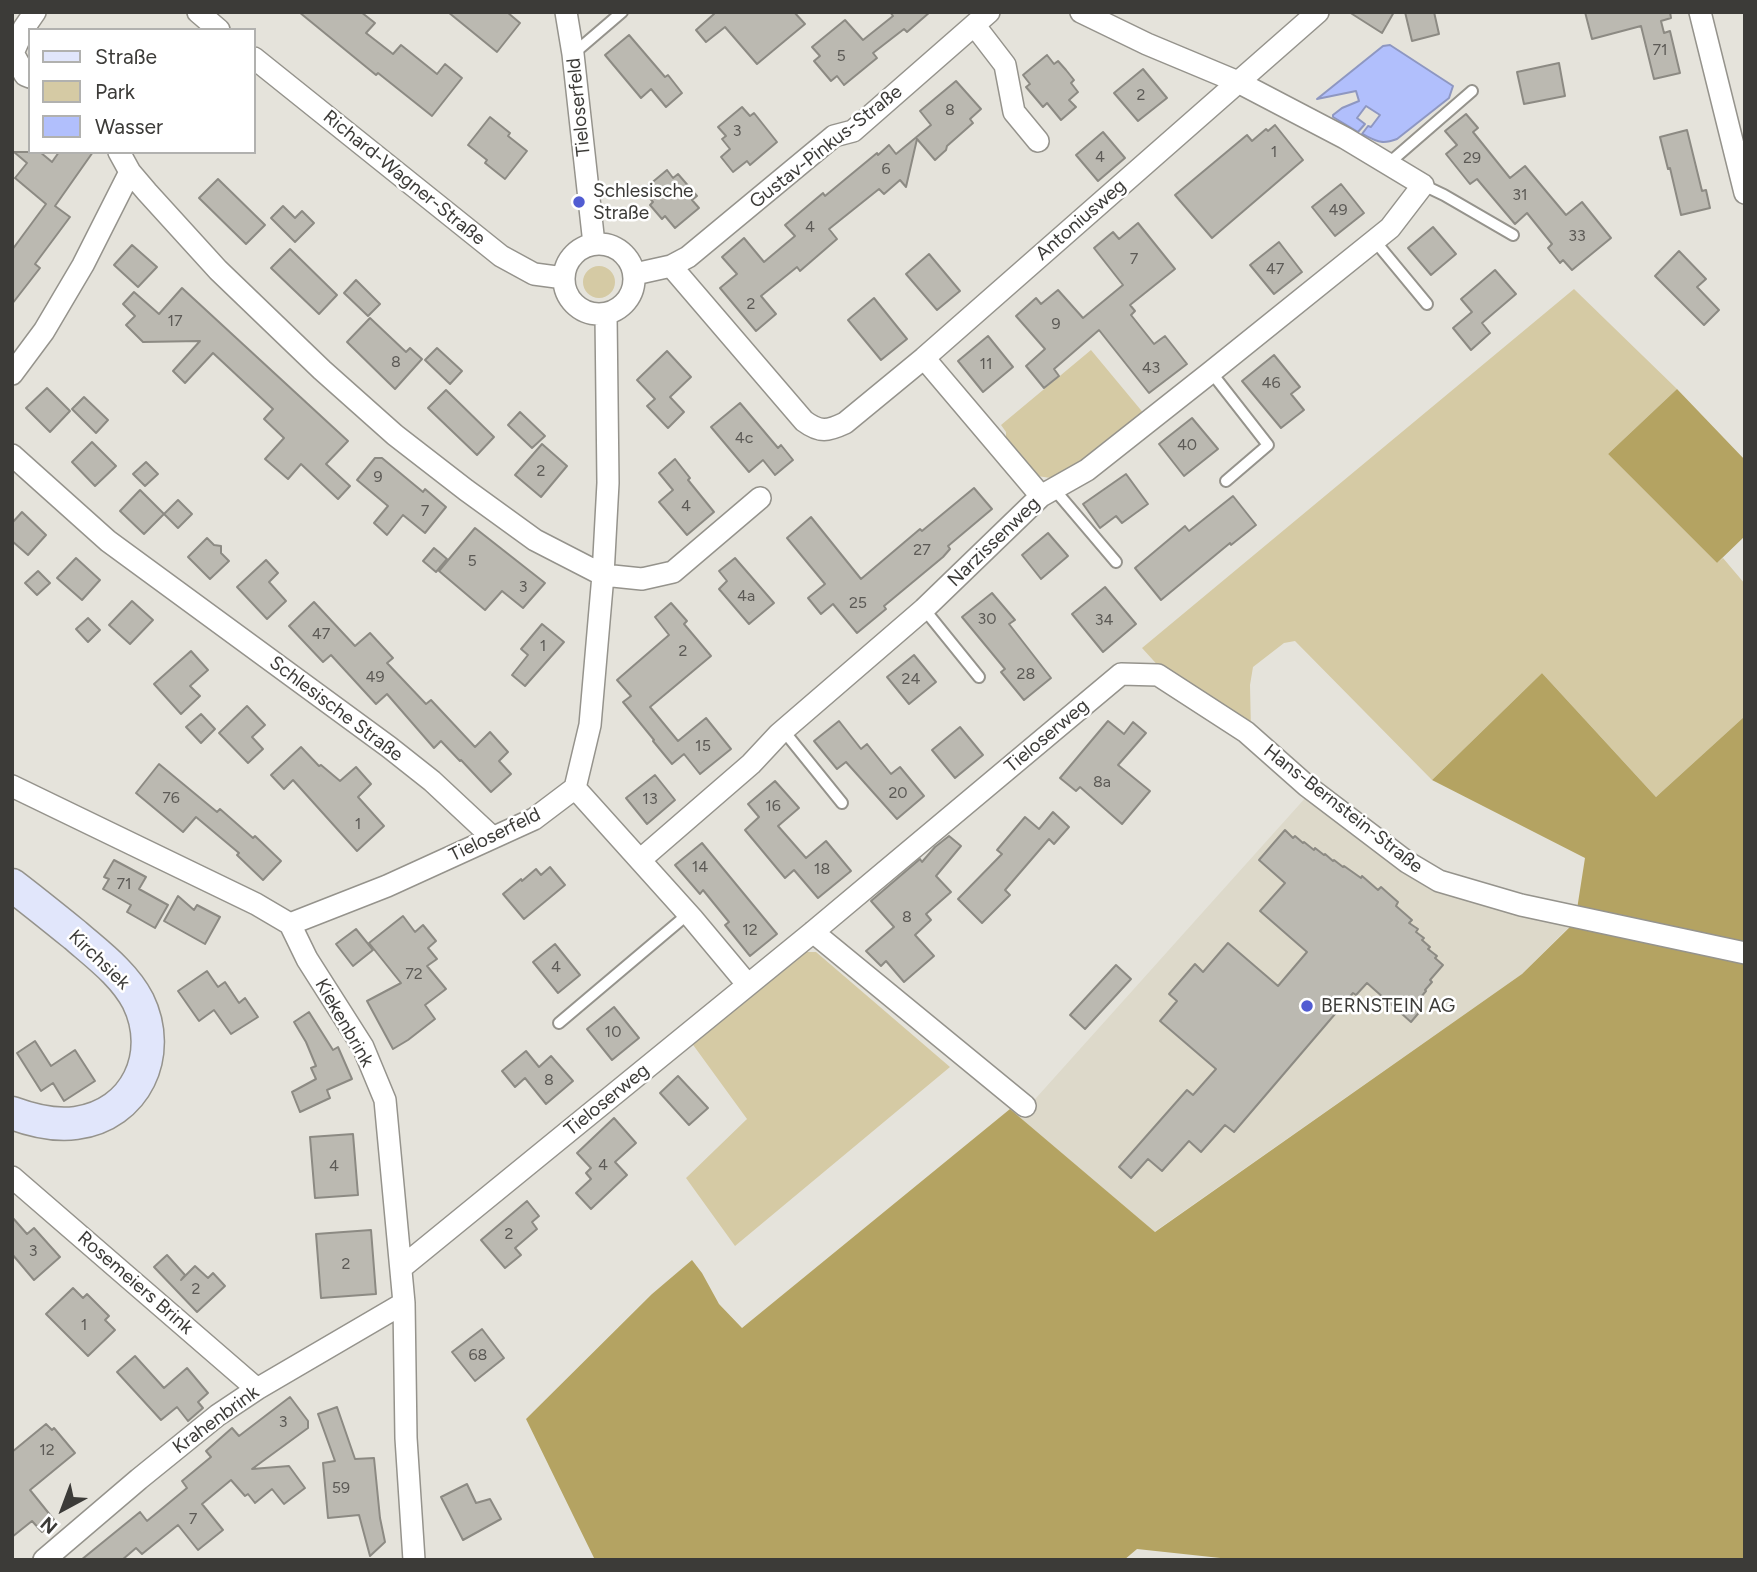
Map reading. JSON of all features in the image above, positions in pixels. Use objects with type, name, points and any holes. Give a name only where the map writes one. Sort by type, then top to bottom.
[{"type":"main road","name":"Kirchsiek","points":[[12,885],[102,958],[127,983],[146,1023],[148,1044],[141,1078],[130,1094],[116,1107],[98,1117],[75,1123],[43,1122],[12,1114]]},
{"type":"street","points":[[28,77],[13,53],[24,27],[35,12]]},
{"type":"street","points":[[198,12],[217,28]]},
{"type":"street","name":"Tieloserfeld","points":[[566,12],[594,244]]},
{"type":"street","points":[[1081,12],[1147,44],[1238,82],[1389,163],[1423,185]]},
{"type":"street","points":[[1238,82],[1318,12]]},
{"type":"street","points":[[1700,12],[1745,193]]},
{"type":"street","name":"Gustav-Pinkus-Straße","points":[[635,274],[671,266],[688,257],[834,136],[853,131],[982,19],[1005,65],[1014,111],[1038,141]]},
{"type":"street","name":"Richard-Wagner-Straße","points":[[256,60],[501,256],[534,274],[564,278]]},
{"type":"street","name":"Antoniusweg","points":[[671,266],[790,407],[812,426],[821,430],[833,428],[845,423],[924,359],[1238,82]]},
{"type":"street","points":[[120,154],[130,172],[218,270],[322,370],[395,435],[466,491],[535,540],[603,575],[642,579],[673,572],[760,498]]},
{"type":"street","points":[[12,374],[50,320],[83,265],[130,172]]},
{"type":"street","name":"Narzissenweg","points":[[640,860],[751,764],[783,730],[924,609],[1047,493],[1087,470],[1390,228],[1423,185]]},
{"type":"street","points":[[594,244],[605,244],[625,254],[635,274],[634,288],[628,300],[618,310],[606,315],[593,315],[581,310],[565,290],[566,266],[582,248],[594,244]]},
{"type":"street","points":[[606,315],[608,483],[603,575],[590,725],[575,788],[748,985]]},
{"type":"street","points":[[924,359],[1047,493]]},
{"type":"street","name":"Schlesische Straße","points":[[12,455],[108,541],[389,747],[432,781],[492,838]]},
{"type":"street","name":"Tieloserweg","points":[[401,1268],[813,932],[1121,674]]},
{"type":"street","name":"Hans-Bernstein-Straße","points":[[1121,674],[1158,675],[1246,732],[1307,786],[1407,862],[1439,881],[1521,905],[1745,953]]},
{"type":"street","points":[[12,786],[256,904],[290,925]]},
{"type":"street","name":"Tieloserfeld","points":[[290,925],[387,886],[534,819],[575,788]]},
{"type":"street","name":"Kiekenbrink","points":[[290,925],[307,959],[363,1047],[384,1100],[404,1303],[406,1438],[414,1560]]},
{"type":"street","points":[[813,932],[1025,1107]]},
{"type":"street","name":"Rosemeiers Brink","points":[[12,1177],[257,1389]]},
{"type":"street","name":"Krahenbrink","points":[[44,1560],[218,1415],[257,1389],[404,1303]]},
{"type":"lane","points":[[573,54],[622,12]]},
{"type":"lane","points":[[1389,163],[1472,92]]},
{"type":"lane","points":[[1423,185],[1513,235]]},
{"type":"lane","points":[[1374,240],[1427,304]]},
{"type":"lane","points":[[1211,372],[1268,445],[1226,481]]},
{"type":"lane","points":[[1047,493],[1116,562]]},
{"type":"lane","points":[[924,609],[979,677]]},
{"type":"lane","points":[[783,730],[842,803]]},
{"type":"lane","points":[[559,1023],[688,914]]},
{"type":"shaded area","points":[[1677,389],[1745,460],[1745,536],[1717,563],[1608,454]]},
{"type":"shaded area","points":[[1542,673],[1656,797],[1745,716],[1745,1560],[1239,1560],[1137,1549],[1124,1560],[595,1560],[526,1419],[652,1294],[692,1260],[719,1304],[742,1328],[1010,1109],[1155,1232],[1522,974],[1575,922],[1585,858],[1432,780]]},
{"type":"shaded area","points":[[1307,796],[1424,883],[1480,905],[1569,927],[1522,974],[1154,1232],[1019,1117]]},
{"type":"green space","points":[[599,266],[610,271],[615,282],[610,293],[599,298],[588,293],[583,282],[588,271]]},
{"type":"green space","points":[[1574,289],[1677,389],[1608,454],[1717,563],[1723,558],[1745,584],[1745,716],[1656,797],[1542,673],[1432,780],[1295,641],[1284,643],[1253,667],[1250,685],[1251,732],[1163,671],[1142,648]]},
{"type":"green space","points":[[1091,350],[1145,415],[1065,474],[1051,478],[1037,476],[1006,440],[1006,432],[1001,425]]},
{"type":"green space","points":[[802,952],[816,952],[950,1067],[735,1246],[686,1178],[747,1119],[691,1042]]},
{"type":"water","points":[[1390,45],[1453,86],[1449,98],[1397,139],[1383,142],[1362,134],[1380,115],[1366,106],[1357,118],[1365,124],[1358,132],[1333,117],[1342,108],[1359,101],[1356,91],[1317,99],[1383,46]]},
{"type":"building","points":[[299,12],[361,12],[375,23],[366,33],[393,54],[401,45],[437,74],[445,64],[462,78],[432,116],[378,73],[376,75]]},
{"type":"building","points":[[448,12],[507,12],[520,23],[497,52]]},
{"type":"building","points":[[712,12],[794,12],[805,24],[757,64],[725,27],[706,42],[696,30],[714,14]]},
{"type":"building","points":[[890,12],[930,12],[907,32],[904,29],[873,53],[877,58],[844,85],[837,76],[831,81],[814,61],[820,56],[812,47],[845,20],[863,40],[893,16]]},
{"type":"building","points":[[1349,12],[1394,12],[1382,33]]},
{"type":"building","points":[[1405,12],[1434,12],[1439,34],[1412,41]]},
{"type":"building","points":[[1585,12],[1670,12],[1671,18],[1661,21],[1664,33],[1670,31],[1680,73],[1654,79],[1641,26],[1592,39]]},
{"type":"building","points":[[629,35],[682,93],[666,107],[651,89],[641,98],[605,55]]},
{"type":"building","points":[[1047,55],[1054,64],[1058,61],[1066,70],[1074,80],[1071,83],[1078,92],[1069,100],[1076,107],[1061,120],[1047,103],[1043,107],[1026,87],[1030,84],[1023,75]]},
{"type":"building","points":[[1559,63],[1565,96],[1524,104],[1517,72]]},
{"type":"building","points":[[1143,69],[1167,98],[1138,121],[1114,93]]},
{"type":"building","points":[[956,81],[981,109],[970,119],[973,123],[935,160],[917,139],[906,187],[900,180],[884,194],[879,189],[829,229],[837,239],[800,271],[797,267],[761,296],[776,314],[756,331],[720,288],[737,274],[722,257],[744,238],[764,262],[795,236],[785,225],[823,193],[825,196],[889,145],[896,154],[931,125],[920,111]]},
{"type":"building","points":[[742,107],[750,116],[754,113],[777,142],[750,165],[747,161],[733,172],[721,157],[730,149],[722,139],[726,136],[718,127]]},
{"type":"building","points":[[1466,114],[1478,128],[1473,132],[1510,178],[1525,166],[1566,215],[1582,202],[1611,238],[1572,270],[1563,260],[1560,263],[1548,248],[1552,244],[1527,213],[1515,224],[1477,179],[1470,184],[1446,154],[1457,145],[1445,131]]},
{"type":"building","points":[[490,117],[527,151],[505,179],[468,145]]},
{"type":"building","points":[[1275,125],[1303,160],[1212,238],[1175,195],[1247,135],[1252,141]]},
{"type":"building","points":[[1687,130],[1702,191],[1706,190],[1710,208],[1681,215],[1660,137]]},
{"type":"building","points":[[1103,132],[1125,158],[1098,181],[1076,155]]},
{"type":"building","points":[[14,152],[42,154],[52,162],[58,154],[92,154],[55,206],[70,217],[35,264],[40,268],[12,304],[12,250],[46,204],[15,178],[27,163]]},
{"type":"building","points":[[667,170],[673,178],[678,174],[697,196],[692,200],[699,208],[675,228],[665,216],[662,219],[650,205],[653,202],[643,190]]},
{"type":"building","points":[[218,179],[265,225],[246,244],[199,198]]},
{"type":"building","points":[[1341,184],[1364,213],[1335,236],[1312,207]]},
{"type":"building","points":[[283,206],[295,218],[302,211],[314,223],[295,242],[271,218]]},
{"type":"building","points":[[1138,223],[1175,269],[1130,305],[1135,311],[1131,315],[1154,344],[1165,336],[1187,364],[1149,393],[1099,330],[1054,369],[1059,376],[1044,388],[1026,366],[1045,349],[1016,316],[1036,298],[1041,304],[1058,290],[1083,318],[1123,285],[1094,248],[1113,232],[1119,239]]},
{"type":"building","points":[[1433,227],[1456,254],[1431,275],[1408,248]]},
{"type":"building","points":[[1279,242],[1302,272],[1274,294],[1250,265]]},
{"type":"building","points":[[132,245],[157,267],[138,287],[114,265]]},
{"type":"building","points":[[290,249],[337,295],[319,314],[271,268]]},
{"type":"building","points":[[1679,251],[1706,279],[1697,287],[1719,310],[1704,325],[1655,276]]},
{"type":"building","points":[[929,254],[960,291],[937,310],[906,274]]},
{"type":"building","points":[[1495,270],[1516,294],[1482,323],[1490,333],[1471,350],[1453,328],[1472,312],[1461,299]]},
{"type":"building","points":[[356,280],[380,304],[368,316],[344,293]]},
{"type":"building","points":[[182,288],[348,441],[326,464],[350,486],[338,499],[301,464],[288,479],[265,459],[284,438],[264,419],[273,409],[213,353],[185,383],[173,371],[200,341],[143,342],[126,325],[135,316],[123,304],[134,292],[159,314]]},
{"type":"building","points":[[874,298],[907,339],[881,360],[848,320]]},
{"type":"building","points":[[370,318],[406,352],[410,348],[422,359],[395,389],[347,342]]},
{"type":"building","points":[[988,336],[1013,367],[983,392],[958,361]]},
{"type":"building","points":[[437,348],[462,371],[450,384],[425,360]]},
{"type":"building","points":[[667,351],[691,377],[670,397],[684,412],[668,428],[647,406],[655,399],[637,380]]},
{"type":"building","points":[[1274,355],[1300,387],[1291,394],[1304,410],[1281,428],[1242,381]]},
{"type":"building","points":[[47,388],[70,411],[50,432],[26,408]]},
{"type":"building","points":[[446,390],[494,437],[477,455],[428,408]]},
{"type":"building","points":[[84,397],[108,420],[96,433],[72,409]]},
{"type":"building","points":[[740,403],[778,448],[781,445],[793,460],[775,475],[763,460],[749,472],[711,427]]},
{"type":"building","points":[[520,412],[545,436],[532,448],[508,425]]},
{"type":"building","points":[[1192,418],[1218,449],[1184,476],[1159,444]]},
{"type":"building","points":[[92,442],[116,466],[95,486],[72,462]]},
{"type":"building","points":[[542,444],[567,466],[541,497],[515,475]]},
{"type":"building","points":[[375,458],[382,458],[446,507],[425,533],[403,515],[387,535],[374,523],[388,506],[357,480]]},
{"type":"building","points":[[675,459],[714,512],[687,535],[659,502],[673,490],[659,473]]},
{"type":"building","points":[[146,462],[158,474],[145,486],[133,474]]},
{"type":"building","points":[[1126,474],[1148,504],[1122,523],[1116,516],[1100,528],[1083,504]]},
{"type":"building","points":[[974,488],[992,509],[948,546],[950,549],[943,557],[884,606],[886,609],[857,633],[833,604],[821,614],[808,598],[825,584],[787,538],[811,517],[861,579]]},
{"type":"building","points":[[140,490],[164,514],[144,534],[120,511]]},
{"type":"building","points":[[1233,496],[1256,525],[1161,600],[1135,568],[1185,526],[1189,531]]},
{"type":"building","points":[[178,500],[192,514],[178,528],[164,514]]},
{"type":"building","points":[[22,512],[46,535],[28,555],[12,541],[12,523]]},
{"type":"building","points":[[475,528],[545,583],[523,608],[502,591],[485,610],[439,571]]},
{"type":"building","points":[[1048,533],[1068,556],[1041,579],[1022,555]]},
{"type":"building","points":[[207,538],[214,545],[221,546],[221,553],[229,561],[210,579],[188,557]]},
{"type":"building","points":[[434,548],[447,559],[436,572],[423,561]]},
{"type":"building","points":[[76,558],[100,580],[82,600],[57,578]]},
{"type":"building","points":[[735,558],[774,603],[749,624],[719,589],[727,581],[719,571]]},
{"type":"building","points":[[266,560],[278,573],[269,582],[286,601],[267,619],[237,587]]},
{"type":"building","points":[[38,571],[50,583],[37,595],[25,583]]},
{"type":"building","points":[[1105,587],[1136,624],[1103,652],[1072,614]]},
{"type":"building","points":[[992,593],[1015,620],[1009,624],[1051,678],[1024,700],[1001,672],[1005,669],[962,617]]},
{"type":"building","points":[[132,601],[153,620],[130,644],[109,625]]},
{"type":"building","points":[[314,602],[355,646],[370,633],[393,658],[387,663],[426,704],[431,700],[475,747],[490,732],[508,752],[499,761],[511,774],[491,792],[441,741],[434,748],[387,694],[376,704],[331,655],[323,662],[289,626]]},
{"type":"building","points":[[671,603],[687,621],[684,624],[711,656],[650,707],[678,741],[706,718],[731,749],[700,774],[684,754],[672,764],[623,702],[631,696],[617,680],[669,635],[655,617]]},
{"type":"building","points":[[88,618],[100,630],[88,642],[76,629]]},
{"type":"building","points":[[542,624],[564,642],[525,686],[512,675],[528,655],[521,649]]},
{"type":"building","points":[[191,651],[208,670],[190,686],[200,696],[181,714],[154,684]]},
{"type":"building","points":[[914,655],[936,682],[909,704],[887,677]]},
{"type":"building","points":[[247,706],[265,725],[252,737],[263,749],[248,763],[219,733]]},
{"type":"building","points":[[201,714],[215,729],[201,743],[186,727]]},
{"type":"building","points":[[839,721],[861,749],[867,744],[891,774],[900,767],[924,796],[897,819],[846,762],[837,769],[814,741]]},
{"type":"building","points":[[1108,721],[1124,734],[1133,722],[1146,733],[1118,765],[1150,791],[1122,824],[1080,787],[1076,791],[1060,778]]},
{"type":"building","points":[[960,727],[983,755],[955,778],[932,750]]},
{"type":"building","points":[[301,747],[319,766],[340,781],[356,767],[371,784],[358,797],[384,826],[357,851],[293,780],[284,789],[271,775]]},
{"type":"building","points":[[159,764],[217,812],[220,809],[253,838],[255,836],[281,861],[263,880],[237,855],[239,853],[196,817],[183,832],[136,793]]},
{"type":"building","points":[[655,775],[675,800],[647,824],[626,798]]},
{"type":"building","points":[[775,781],[799,808],[778,826],[806,858],[826,841],[851,871],[818,898],[794,870],[785,878],[745,830],[759,817],[748,804]]},
{"type":"building","points":[[1053,812],[1069,827],[1054,844],[1049,839],[1005,890],[1010,895],[982,923],[958,899],[1002,854],[997,850],[1025,817],[1039,829]]},
{"type":"building","name":"BERNSTEIN AG","points":[[1285,830],[1293,838],[1295,836],[1314,850],[1315,848],[1361,878],[1362,876],[1378,890],[1381,887],[1398,902],[1396,906],[1412,920],[1409,923],[1418,929],[1416,932],[1424,938],[1422,940],[1430,947],[1428,949],[1443,965],[1416,1003],[1422,1009],[1411,1022],[1367,983],[1356,995],[1353,993],[1234,1132],[1225,1125],[1201,1152],[1189,1141],[1162,1171],[1148,1159],[1131,1178],[1119,1167],[1187,1090],[1193,1095],[1216,1069],[1160,1021],[1177,1001],[1169,994],[1195,964],[1203,972],[1228,943],[1278,986],[1307,952],[1260,911],[1285,883],[1259,860]]},
{"type":"building","points":[[949,836],[961,846],[936,876],[951,892],[926,914],[931,920],[915,935],[934,956],[904,982],[886,961],[881,966],[866,951],[894,927],[871,901],[920,859],[922,862]]},
{"type":"building","points":[[702,843],[777,934],[750,956],[725,925],[729,922],[703,890],[700,894],[675,865]]},
{"type":"building","points":[[114,860],[146,877],[139,889],[168,905],[155,928],[127,912],[131,905],[103,889],[109,879],[104,877]]},
{"type":"building","points":[[550,867],[565,885],[524,919],[503,894],[536,869],[541,875]]},
{"type":"building","points":[[178,896],[194,910],[197,905],[220,917],[205,944],[164,921]]},
{"type":"building","points":[[403,916],[415,932],[423,925],[436,941],[428,948],[437,959],[427,966],[446,989],[425,1005],[435,1019],[393,1049],[367,1001],[401,983],[369,943]]},
{"type":"building","points":[[356,929],[373,950],[353,966],[336,944]]},
{"type":"building","points":[[555,944],[580,975],[558,993],[533,962]]},
{"type":"building","points":[[1116,965],[1131,979],[1085,1029],[1070,1015]]},
{"type":"building","points":[[207,971],[218,987],[225,982],[239,1003],[245,998],[258,1017],[231,1034],[214,1010],[199,1021],[178,991]]},
{"type":"building","points":[[614,1007],[639,1038],[612,1060],[587,1029]]},
{"type":"building","points":[[309,1012],[333,1050],[338,1047],[352,1079],[327,1090],[330,1098],[300,1112],[292,1092],[316,1079],[311,1068],[316,1066],[294,1022]]},
{"type":"building","points":[[35,1041],[51,1066],[75,1050],[95,1081],[64,1101],[53,1083],[41,1091],[17,1053]]},
{"type":"building","points":[[526,1051],[539,1067],[551,1056],[573,1081],[546,1104],[525,1078],[515,1087],[502,1071]]},
{"type":"building","points":[[678,1076],[708,1108],[689,1125],[660,1093]]},
{"type":"building","points":[[614,1118],[636,1143],[615,1162],[627,1175],[591,1209],[576,1193],[591,1179],[586,1173],[591,1168],[577,1153]]},
{"type":"building","points":[[353,1134],[358,1195],[315,1198],[310,1137]]},
{"type":"building","points":[[527,1201],[539,1216],[532,1222],[537,1229],[515,1248],[521,1255],[505,1268],[481,1240]]},
{"type":"building","points":[[12,1217],[27,1234],[34,1228],[60,1257],[34,1280],[12,1254]]},
{"type":"building","points":[[371,1230],[376,1294],[321,1298],[316,1234]]},
{"type":"building","points":[[167,1255],[185,1275],[181,1280],[195,1266],[208,1278],[213,1273],[225,1286],[197,1312],[154,1267]]},
{"type":"building","points":[[73,1288],[83,1298],[87,1294],[109,1316],[105,1320],[115,1330],[88,1356],[46,1314]]},
{"type":"building","points":[[482,1329],[504,1358],[475,1381],[452,1352]]},
{"type":"building","points":[[135,1356],[164,1388],[187,1368],[208,1393],[198,1402],[203,1408],[188,1421],[177,1407],[161,1420],[117,1372]]},
{"type":"building","points":[[290,1397],[308,1421],[308,1428],[252,1469],[289,1466],[305,1488],[284,1504],[272,1489],[255,1503],[231,1480],[202,1504],[223,1530],[198,1550],[178,1525],[142,1554],[136,1548],[122,1560],[81,1560],[140,1512],[147,1521],[187,1488],[182,1481],[211,1457],[206,1451],[232,1428],[239,1436]]},
{"type":"building","points":[[337,1407],[355,1459],[374,1458],[385,1542],[370,1556],[359,1515],[328,1518],[323,1463],[335,1461],[318,1414]]},
{"type":"building","points":[[46,1424],[52,1430],[54,1428],[75,1453],[30,1490],[55,1521],[42,1532],[32,1521],[12,1537],[12,1452]]},
{"type":"building","points":[[467,1484],[476,1503],[490,1499],[501,1519],[463,1540],[441,1497]]},
{"type":"place","name":"Schlesische Straße","points":[[579,202]]},
{"type":"place","name":"BERNSTEIN AG","points":[[1307,1006]]}]
